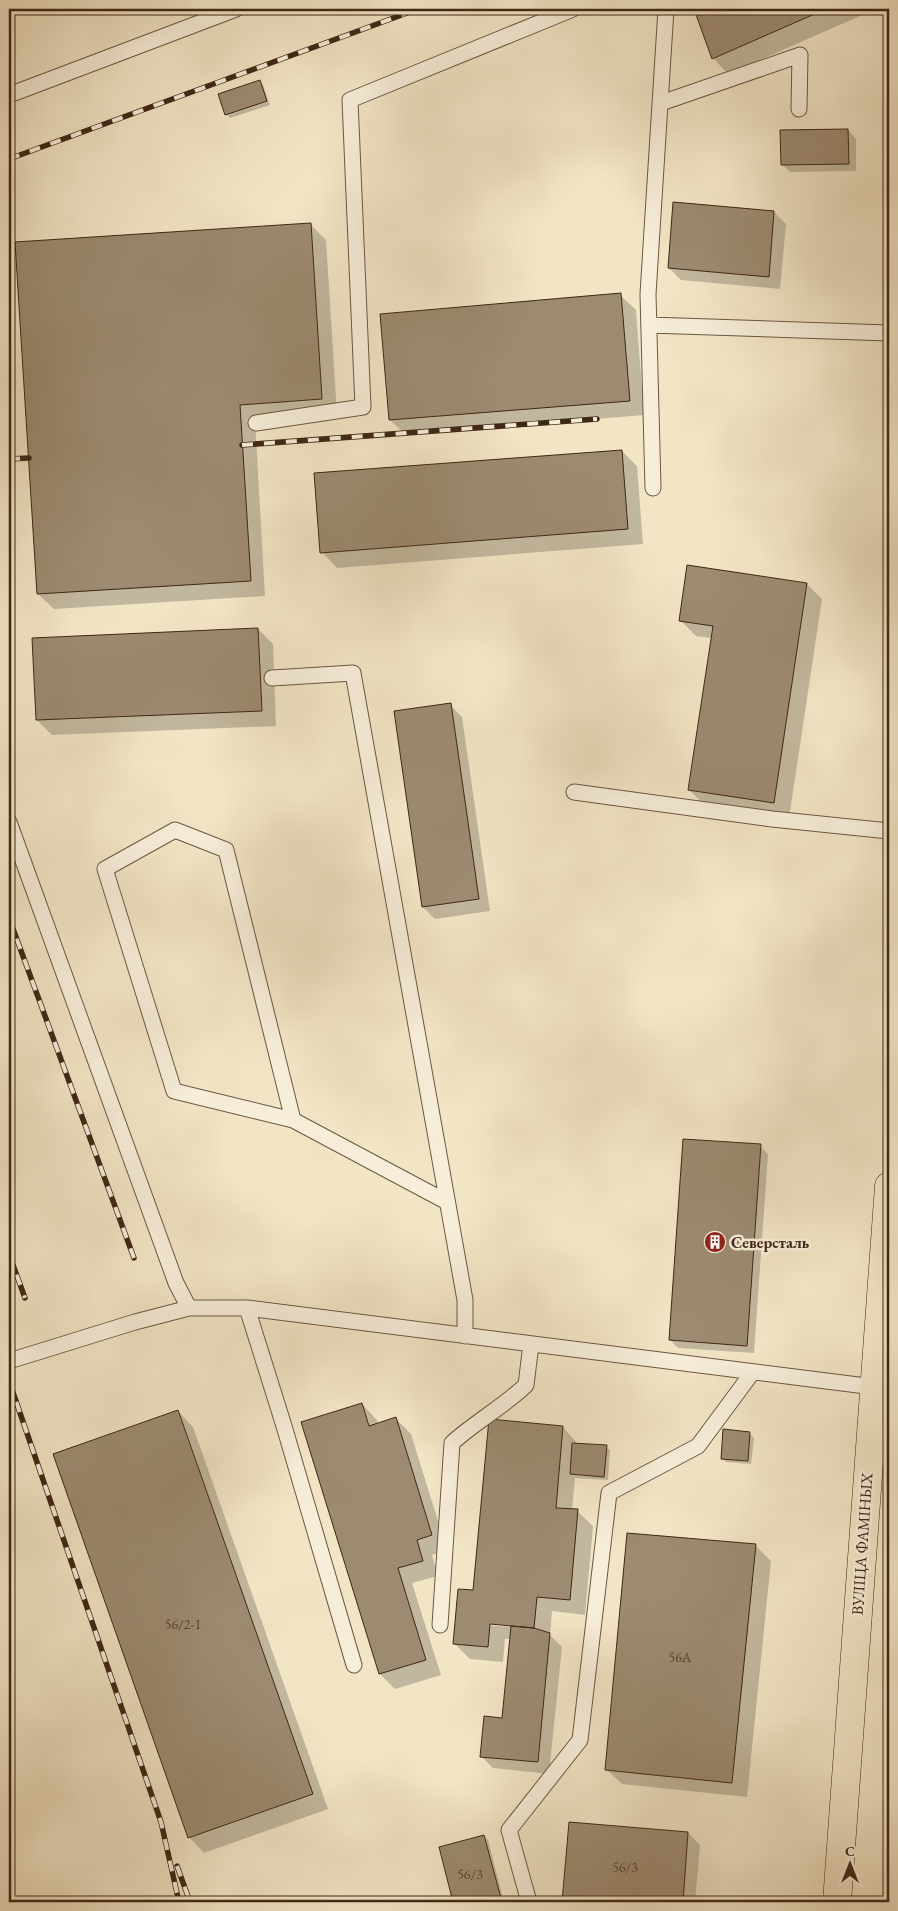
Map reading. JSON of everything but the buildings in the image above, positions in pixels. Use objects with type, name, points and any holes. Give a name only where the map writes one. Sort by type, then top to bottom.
[{"type":"main road","name":"ВУЛІЦА ФАМІНЫХ","points":[[837,1902],[889,1186]]},
{"type":"lane","points":[[9,95],[236,9]]},
{"type":"lane","points":[[256,423],[363,407],[350,100],[573,9]]},
{"type":"lane","points":[[653,488],[648,294],[666,9]]},
{"type":"lane","points":[[661,103],[800,55],[799,109]]},
{"type":"lane","points":[[650,325],[889,334]]},
{"type":"lane","points":[[272,678],[353,673],[465,1300],[465,1336]]},
{"type":"lane","points":[[574,792],[772,819],[889,831]]},
{"type":"lane","points":[[9,822],[172,1273],[189,1308]]},
{"type":"lane","points":[[293,1120],[226,850],[175,830],[105,869],[174,1091],[293,1120],[447,1202]]},
{"type":"lane","points":[[9,1361],[135,1322],[189,1308],[247,1308],[874,1387]]},
{"type":"lane","points":[[247,1308],[284,1426],[354,1665]]},
{"type":"lane","points":[[440,1625],[452,1443],[469,1428],[509,1401],[526,1385],[532,1344]]},
{"type":"lane","points":[[528,1902],[509,1830],[580,1740],[608,1493],[698,1446],[752,1373]]},
{"type":"railway","points":[[9,159],[418,9]]},
{"type":"railway","points":[[242,445],[597,419]]},
{"type":"railway","points":[[9,459],[29,458]]},
{"type":"railway","points":[[9,918],[134,1258]]},
{"type":"railway","points":[[9,1254],[25,1298]]},
{"type":"railway","points":[[9,1381],[161,1822],[179,1902]]},
{"type":"railway","points":[[177,1866],[190,1902]]},
{"type":"place","name":"Северсталь","points":[[715,1242]]}]
